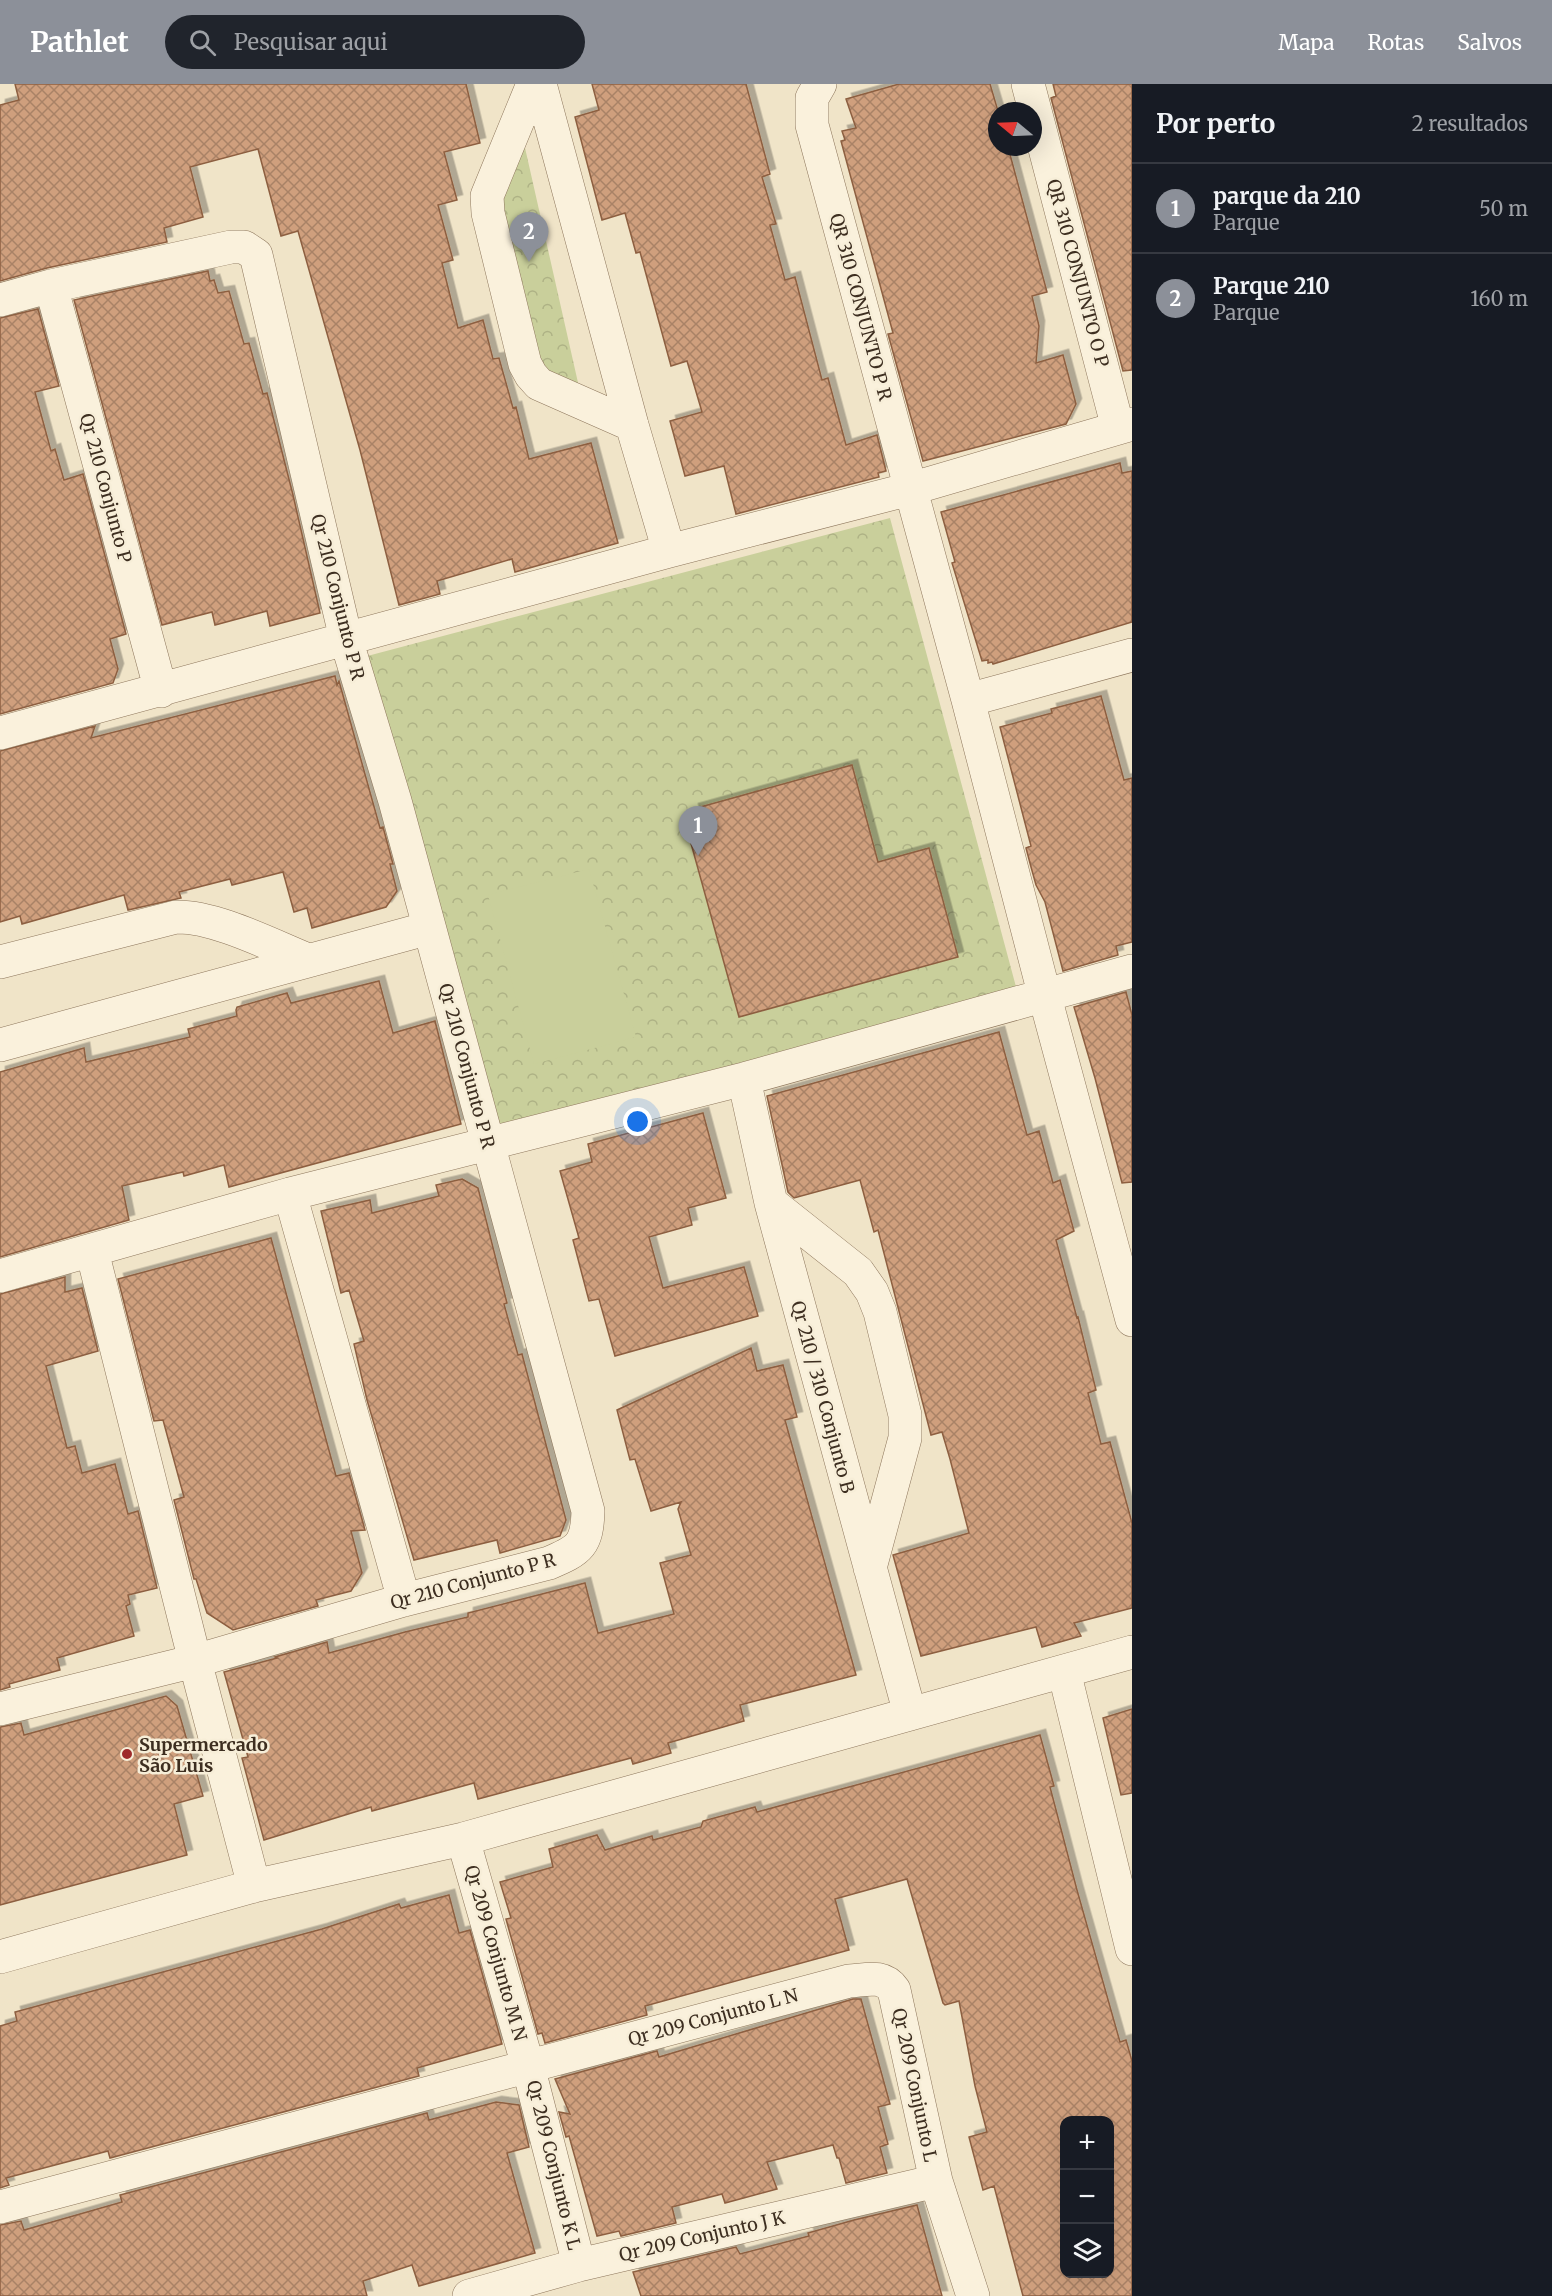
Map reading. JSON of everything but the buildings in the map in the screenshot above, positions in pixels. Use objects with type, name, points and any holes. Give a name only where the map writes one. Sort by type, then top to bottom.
[{"type":"street","points":[[533,84],[487,196],[488,213],[525,364],[539,384],[632,425]]},
{"type":"street","points":[[540,84],[632,425],[669,551]]},
{"type":"street","name":"QR 310 CONJUNTO P R","points":[[820,84],[812,98],[812,125],[968,700],[1132,1320]]},
{"type":"street","name":"QR 310 CONJUNTO O P","points":[[1028,84],[1125,426]]},
{"type":"street","name":"Qr 210 Conjunto P R","points":[[0,300],[51,286],[231,247],[244,247],[256,255],[346,639],[429,928],[588,1511],[586,1536],[569,1555],[549,1563],[404,1600],[195,1661],[0,1708]]},
{"type":"street","name":"Qr 210 Conjunto P","points":[[51,286],[161,690]]},
{"type":"street","points":[[0,733],[669,551],[910,489],[1125,426]]},
{"type":"street","points":[[968,700],[1132,655]]},
{"type":"street","points":[[1096,665],[1132,681]]},
{"type":"street","points":[[0,962],[176,917],[192,917],[240,932],[308,960]]},
{"type":"street","points":[[0,1045],[429,928]]},
{"type":"street","points":[[0,1276],[290,1194],[744,1079],[1132,971]]},
{"type":"street","name":"Qr 210 / 310 Conjunto B","points":[[744,1079],[771,1203],[909,1714]]},
{"type":"street","points":[[290,1194],[404,1600]]},
{"type":"street","points":[[771,1203],[858,1272],[872,1292],[879,1312],[905,1415],[905,1438],[870,1570]]},
{"type":"street","points":[[92,1251],[254,1886]]},
{"type":"street","points":[[0,1957],[254,1886],[463,1839],[1132,1652]]},
{"type":"street","points":[[1064,1671],[1132,1949]]},
{"type":"street","name":"Qr 209 Conjunto M N","points":[[463,1839],[528,2066]]},
{"type":"street","points":[[1104,1840],[1132,1860]]},
{"type":"street","name":"Qr 209 Conjunto L N","points":[[0,2207],[849,1981],[880,1979],[894,1990]]},
{"type":"street","name":"Qr 209 Conjunto L","points":[[894,1990],[936,2181],[973,2296]]},
{"type":"street","name":"Qr 209 Conjunto K L","points":[[528,2066],[579,2265]]},
{"type":"street","name":"Qr 209 Conjunto J K","points":[[469,2296],[579,2265],[936,2181]]},
{"type":"green space","points":[[521,130],[581,396],[532,372],[491,204]]},
{"type":"green space","points":[[890,518],[1019,998],[489,1142],[356,659]]},
{"type":"green space","points":[[589,869],[636,1037],[534,1064],[488,895]]},
{"type":"place","name":"Parque 210","points":[[529,262]]},
{"type":"place","name":"parque da 210","points":[[698,856]]},
{"type":"place","name":"Supermercado São Luis","points":[[127,1754]]}]
